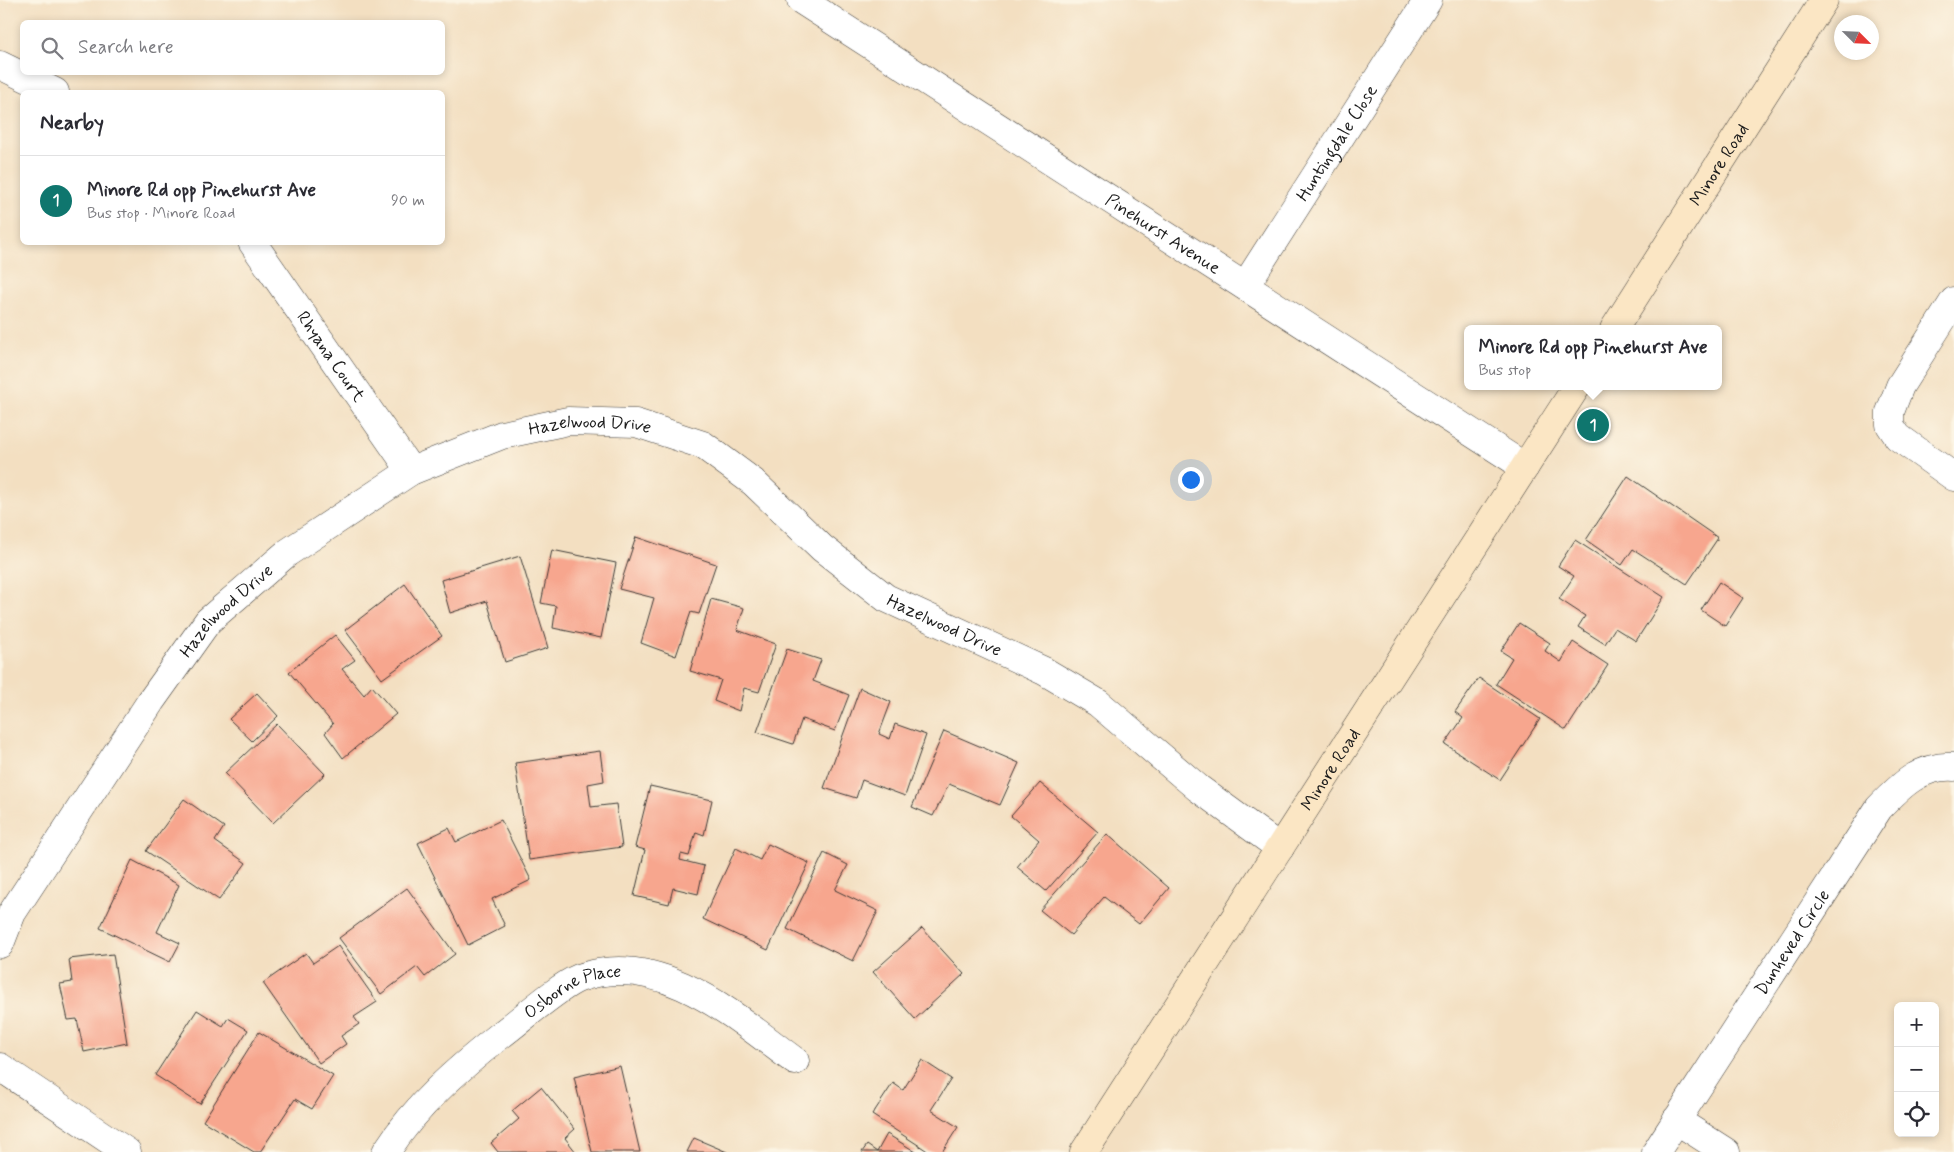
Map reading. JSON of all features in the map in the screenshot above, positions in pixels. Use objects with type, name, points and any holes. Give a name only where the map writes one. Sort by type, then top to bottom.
[{"type":"street","name":"Pinehurst Avenue","points":[[800,0],[1525,467]]},
{"type":"street","name":"Huntingdale Close","points":[[1245,286],[1428,0]]},
{"type":"street","name":"Minore Road","points":[[1617,325],[1824,0]]},
{"type":"street","points":[[0,65],[20,75]]},
{"type":"street","points":[[20,75],[51,90]]},
{"type":"street","name":"Rhyana Court","points":[[254,245],[411,471]]},
{"type":"street","points":[[1954,301],[1900,386],[1890,412],[1890,425],[1898,438],[1954,477]]},
{"type":"street","name":"Minore Road","points":[[1084,1152],[1574,390]]},
{"type":"street","name":"Hazelwood Drive","points":[[0,944],[6,909],[208,621],[287,553],[411,471],[502,435],[568,421],[636,423],[703,445],[753,482],[822,548],[886,598],[1044,671],[1098,703],[1198,788],[1280,848]]},
{"type":"street","name":"Dunheved Circle","points":[[1656,1152],[1879,808],[1900,785],[1921,772],[1942,766],[1954,767]]},
{"type":"street","name":"Osborne Place","points":[[386,1152],[399,1132],[451,1075],[541,1004],[578,979],[620,969],[673,980],[723,1009],[795,1061]]},
{"type":"street","points":[[0,1067],[127,1152]]},
{"type":"street","points":[[1676,1120],[1726,1152]]},
{"type":"building","points":[[1628,476],[1718,538],[1687,584],[1633,549],[1622,565],[1586,540]]},
{"type":"building","points":[[636,537],[716,564],[699,614],[691,612],[676,656],[641,643],[654,598],[619,589]]},
{"type":"building","points":[[1575,540],[1664,597],[1636,641],[1615,628],[1605,644],[1578,627],[1585,616],[1559,599],[1574,576],[1558,566]]},
{"type":"building","points":[[552,550],[616,563],[601,638],[553,628],[556,606],[541,603]]},
{"type":"building","points":[[520,556],[548,648],[505,662],[487,601],[450,613],[441,580]]},
{"type":"building","points":[[1719,582],[1743,598],[1725,626],[1701,610]]},
{"type":"building","points":[[405,584],[442,636],[382,679],[345,630]]},
{"type":"building","points":[[711,599],[744,608],[737,630],[776,644],[759,692],[744,688],[739,711],[714,701],[721,680],[690,671]]},
{"type":"building","points":[[1519,623],[1550,643],[1545,651],[1561,662],[1573,642],[1608,665],[1566,730],[1496,684],[1512,658],[1501,651]]},
{"type":"building","points":[[335,635],[355,660],[342,669],[364,695],[372,686],[396,714],[343,758],[325,733],[333,724],[289,672]]},
{"type":"building","points":[[787,649],[821,660],[813,681],[849,695],[835,731],[802,719],[793,744],[757,732]]},
{"type":"building","points":[[1479,678],[1540,719],[1500,780],[1445,744],[1463,718],[1455,712]]},
{"type":"building","points":[[860,688],[891,702],[879,734],[890,739],[895,724],[926,735],[905,796],[862,780],[856,798],[824,788]]},
{"type":"building","points":[[257,693],[278,716],[252,741],[229,719]]},
{"type":"building","points":[[277,724],[325,774],[273,823],[225,773]]},
{"type":"building","points":[[944,731],[1019,763],[1000,805],[949,784],[933,816],[912,807]]},
{"type":"building","points":[[600,751],[604,781],[588,784],[591,807],[616,804],[622,847],[529,860],[515,763]]},
{"type":"building","points":[[1040,783],[1098,832],[1046,891],[1017,867],[1039,840],[1011,816]]},
{"type":"building","points":[[650,786],[712,800],[704,835],[696,832],[689,856],[681,854],[680,860],[704,866],[698,894],[673,888],[669,904],[634,896],[645,850],[635,847]]},
{"type":"building","points":[[184,799],[224,827],[215,841],[246,863],[219,900],[146,851]]},
{"type":"building","points":[[501,820],[531,880],[492,899],[505,926],[468,945],[418,843],[449,828],[456,842]]},
{"type":"building","points":[[1107,834],[1169,888],[1139,924],[1104,897],[1071,935],[1040,910]]},
{"type":"building","points":[[768,844],[809,863],[768,950],[703,919],[736,848],[760,860]]},
{"type":"building","points":[[824,853],[848,865],[835,890],[878,911],[853,961],[787,929]]},
{"type":"building","points":[[132,860],[179,885],[157,932],[180,943],[170,962],[100,928]]},
{"type":"building","points":[[407,888],[455,954],[425,977],[417,967],[381,994],[339,938]]},
{"type":"building","points":[[922,928],[964,974],[915,1019],[873,972]]},
{"type":"building","points":[[338,946],[377,1002],[354,1017],[359,1024],[341,1036],[346,1044],[319,1063],[263,983],[306,953],[313,963]]},
{"type":"building","points":[[113,954],[127,1043],[84,1052],[77,1019],[68,1020],[60,984],[72,982],[69,959]]},
{"type":"building","points":[[197,1010],[223,1026],[228,1018],[248,1030],[200,1104],[155,1075]]},
{"type":"building","points":[[259,1032],[333,1076],[312,1109],[295,1099],[260,1152],[254,1152],[203,1121]]},
{"type":"building","points":[[922,1060],[951,1079],[931,1110],[958,1127],[942,1152],[929,1152],[872,1115],[893,1083],[903,1090]]},
{"type":"building","points":[[620,1066],[640,1152],[592,1152],[574,1077]]},
{"type":"building","points":[[541,1087],[575,1129],[565,1138],[576,1152],[498,1152],[491,1143],[519,1119],[512,1111]]},
{"type":"building","points":[[887,1134],[916,1152],[877,1152]]},
{"type":"building","points":[[694,1138],[727,1152],[687,1152]]},
{"type":"building","points":[[867,1145],[877,1152],[862,1152]]},
{"type":"place","name":"Minore Rd opp Pinehurst Ave","points":[[1593,425]]}]
